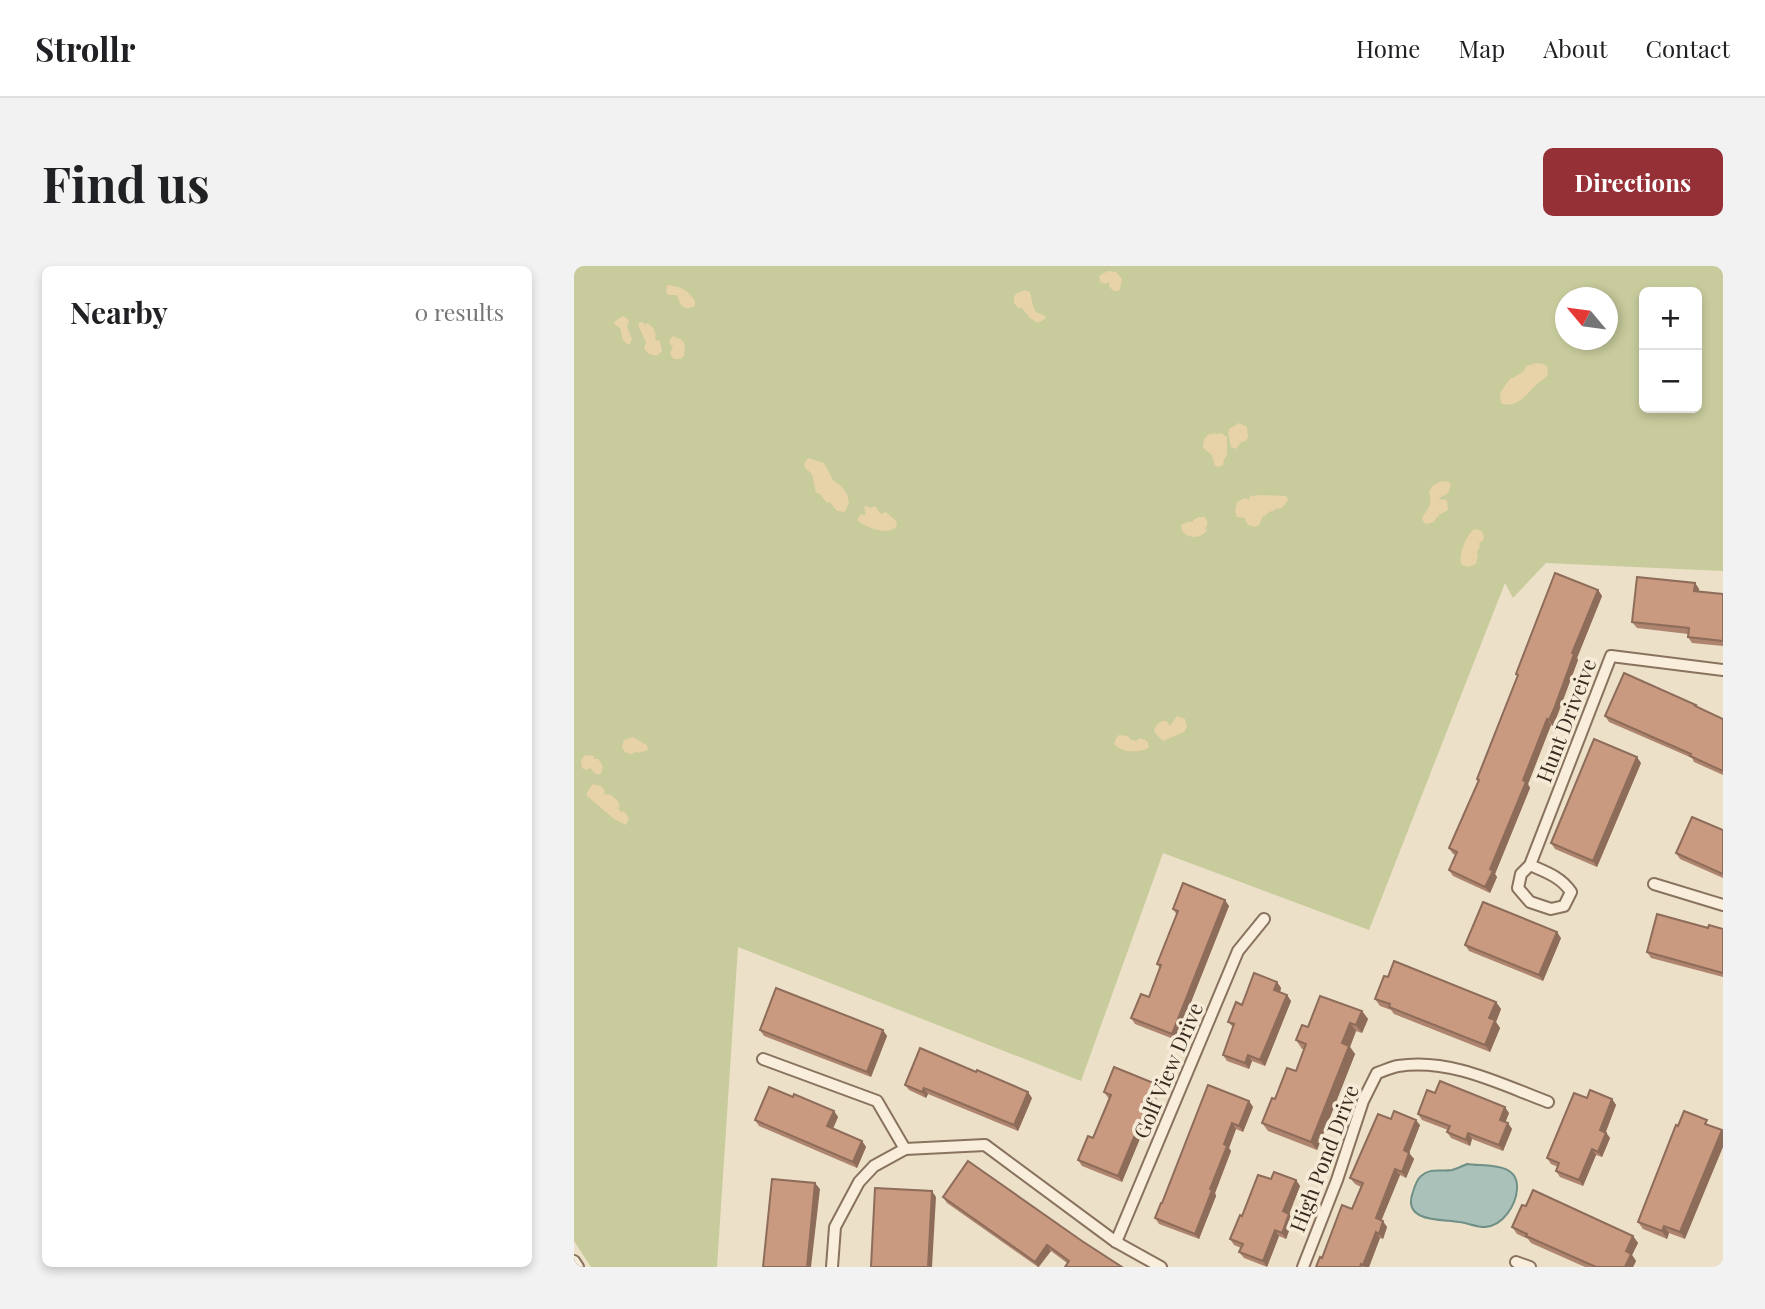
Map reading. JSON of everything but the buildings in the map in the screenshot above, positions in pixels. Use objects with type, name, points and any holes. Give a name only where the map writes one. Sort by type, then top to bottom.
[{"type":"street","name":"Hunt Driveive","points":[[1530,865],[1566,884],[1571,892],[1564,906],[1551,908],[1530,902],[1518,888],[1521,874],[1530,865],[1611,656],[1723,670]]},
{"type":"street","points":[[1654,884],[1723,905]]},
{"type":"street","name":"Golf View Drive","points":[[1116,1242],[1238,951],[1264,919]]},
{"type":"street","points":[[763,1059],[877,1101],[905,1149]]},
{"type":"street","name":"High Pond Drive","points":[[1303,1267],[1363,1101],[1377,1073],[1397,1066],[1437,1065],[1472,1073],[1548,1102]]},
{"type":"street","points":[[832,1267],[835,1227],[859,1182],[874,1166],[905,1149],[985,1145],[1116,1242],[1161,1267]]},
{"type":"street","points":[[574,1261],[578,1267]]},
{"type":"street","points":[[1516,1262],[1530,1267]]},
{"type":"green space","points":[[574,266],[1723,266],[1723,571],[1546,563],[1513,598],[1505,583],[1369,930],[1163,853],[1081,1081],[738,947],[717,1267],[591,1267],[574,1241]]},
{"type":"sand","points":[[1108,271],[1116,272],[1122,279],[1118,291],[1109,287],[1109,282],[1100,282],[1099,276]]},
{"type":"sand","points":[[667,285],[686,291],[695,301],[695,306],[683,306],[677,295],[668,295]]},
{"type":"sand","points":[[1025,290],[1030,292],[1036,312],[1046,318],[1038,323],[1014,303],[1015,295]]},
{"type":"sand","points":[[623,316],[629,320],[627,327],[632,339],[630,344],[623,340],[620,328],[614,322]]},
{"type":"sand","points":[[640,322],[654,329],[655,340],[660,341],[662,351],[658,355],[650,354],[644,348],[646,342],[638,325]]},
{"type":"sand","points":[[673,336],[682,340],[685,345],[684,356],[680,359],[674,359],[670,354],[673,345],[670,345],[669,341]]},
{"type":"sand","points":[[1536,363],[1547,366],[1548,375],[1516,403],[1501,403],[1500,394],[1511,378]]},
{"type":"sand","points":[[1239,423],[1247,427],[1248,437],[1236,449],[1231,447],[1228,433],[1229,429]]},
{"type":"sand","points":[[1210,433],[1221,433],[1227,437],[1227,455],[1220,467],[1215,466],[1212,455],[1203,448],[1204,439]]},
{"type":"sand","points":[[808,458],[824,463],[833,480],[847,494],[849,503],[845,512],[837,511],[830,502],[827,503],[816,493],[812,474],[804,467]]},
{"type":"sand","points":[[1441,481],[1451,484],[1448,493],[1438,499],[1447,500],[1448,510],[1439,513],[1434,522],[1424,523],[1422,518],[1430,503],[1429,492],[1432,486]]},
{"type":"sand","points":[[1250,496],[1286,496],[1288,500],[1282,508],[1263,516],[1255,527],[1248,525],[1245,518],[1237,517],[1237,502],[1245,498],[1249,500]]},
{"type":"sand","points":[[875,506],[881,514],[886,512],[897,522],[896,528],[881,531],[859,522],[857,520],[861,514],[866,515],[864,507]]},
{"type":"sand","points":[[1199,517],[1205,517],[1207,521],[1207,530],[1202,535],[1195,537],[1182,531],[1181,525],[1193,522]]},
{"type":"sand","points":[[1474,529],[1482,531],[1484,537],[1479,543],[1476,564],[1467,567],[1461,564],[1461,554]]},
{"type":"sand","points":[[1177,716],[1185,719],[1187,727],[1184,732],[1163,741],[1154,729],[1162,721],[1166,721],[1170,726]]},
{"type":"sand","points":[[1119,735],[1136,741],[1144,739],[1149,748],[1140,751],[1121,749],[1114,744]]},
{"type":"sand","points":[[633,737],[645,743],[648,750],[631,754],[625,752],[622,747],[624,740]]},
{"type":"sand","points":[[585,755],[598,759],[603,766],[601,774],[596,774],[590,768],[582,768],[581,760]]},
{"type":"sand","points":[[593,784],[601,786],[604,794],[617,800],[620,806],[618,808],[629,818],[626,825],[614,819],[587,796]]},
{"type":"water","points":[[1467,1164],[1499,1167],[1507,1170],[1516,1180],[1516,1195],[1503,1219],[1492,1226],[1482,1227],[1435,1220],[1414,1211],[1411,1204],[1412,1195],[1421,1176]]}]
